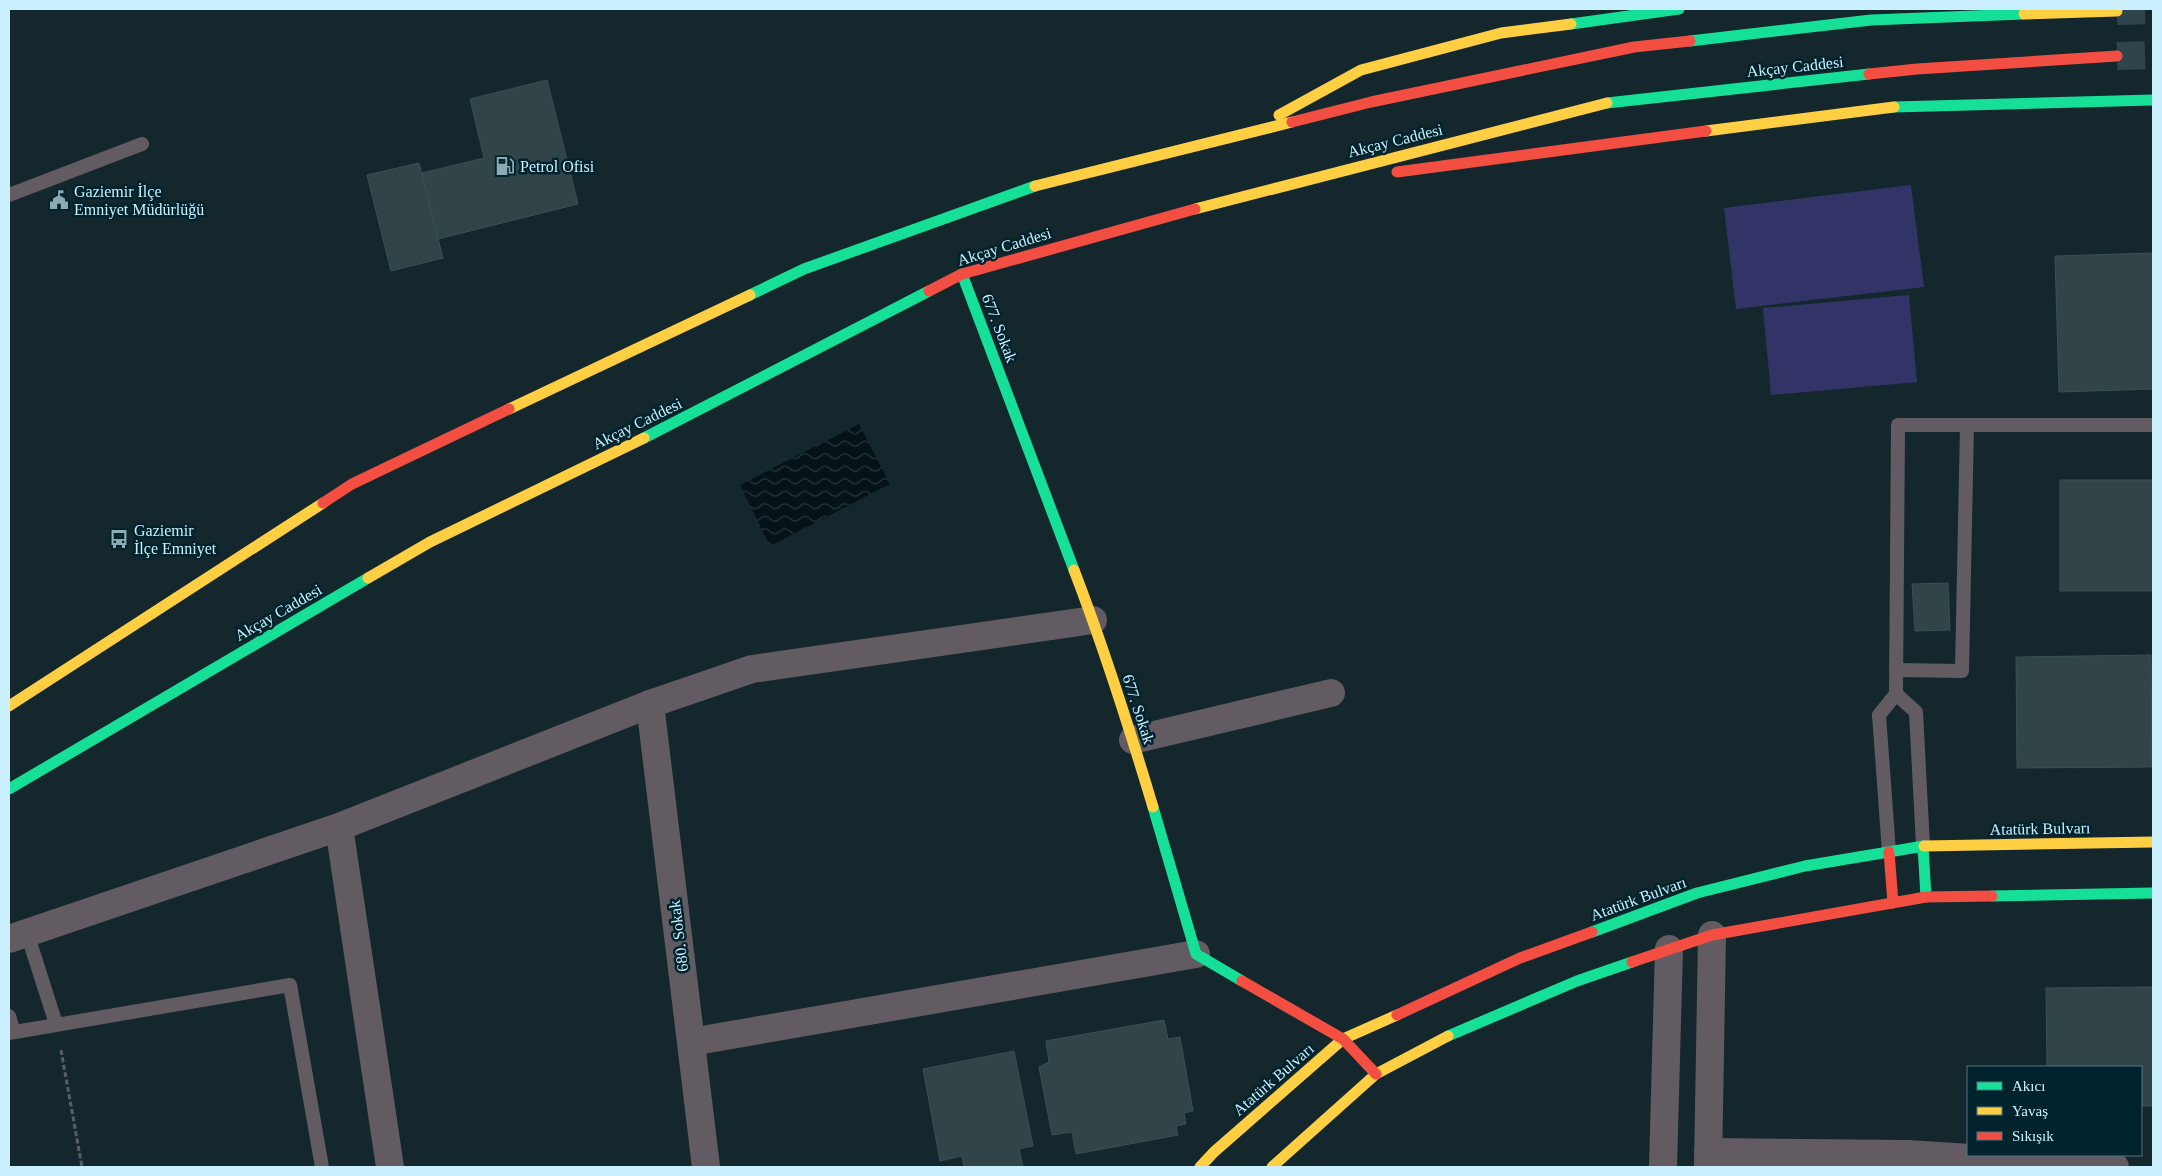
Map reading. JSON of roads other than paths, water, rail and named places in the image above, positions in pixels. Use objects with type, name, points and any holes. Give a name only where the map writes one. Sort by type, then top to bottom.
[{"type":"main road","points":[[1244,134],[1361,70],[1501,33],[1679,9]]},
{"type":"main road","points":[[9,706],[352,484],[804,269],[1036,186],[1371,102],[1634,47],[1871,20],[2117,11]]},
{"type":"main road","name":"Akçay Caddesi","points":[[9,789],[430,542],[679,421],[962,274],[1254,192],[1613,102],[1917,69],[2117,56]]},
{"type":"main road","points":[[1254,192],[1907,105],[2153,100]]},
{"type":"main road","name":"677. Sokak","points":[[962,274],[1093,620],[1133,740],[1196,954]]},
{"type":"main road","name":"Atatürk Bulvarı","points":[[1200,1167],[1214,1152],[1343,1039],[1520,958],[1697,894],[1805,866],[1923,846],[2153,842]]},
{"type":"main road","points":[[1923,846],[1926,897]]},
{"type":"main road","points":[[1889,852],[1893,903]]},
{"type":"main road","points":[[1272,1167],[1376,1074],[1463,1028],[1577,981],[1668,948],[1712,935],[1926,897],[2153,893]]},
{"type":"main road","points":[[1196,954],[1343,1039],[1376,1074]]},
{"type":"street","points":[[18,936],[339,827],[650,704],[752,669],[1093,620]]},
{"type":"street","points":[[1133,740],[1331,693]]},
{"type":"street","name":"680. Sokak","points":[[650,704],[706,1167]]},
{"type":"street","points":[[339,827],[390,1167]]},
{"type":"street","points":[[1712,935],[1708,1159],[1907,1160],[2115,1167]]},
{"type":"street","points":[[1663,1167],[1668,948]]},
{"type":"street","points":[[691,1042],[1196,954]]},
{"type":"lane","points":[[9,195],[142,144]]},
{"type":"lane","points":[[1889,852],[1879,715],[1896,694],[1898,425],[2153,425]]},
{"type":"lane","points":[[1896,670],[1962,671],[1967,425]]},
{"type":"lane","points":[[1896,694],[1916,712],[1923,846]]},
{"type":"lane","points":[[18,936],[56,1024]]},
{"type":"lane","points":[[9,1016],[11,1032],[290,985],[322,1167]]},
{"type":"water","points":[[859,424],[890,484],[770,546],[740,485]]},
{"type":"tunnel","points":[[2117,11],[2153,10]]},
{"type":"tunnel","points":[[2117,56],[2153,55]]},
{"type":"place","name":"Petrol Ofisi","points":[[505,166]]},
{"type":"place","name":"Gaziemir İlçe Emniyet Müdürlüğü","points":[[59,200]]},
{"type":"place","name":"Gaziemir İlçe Emniyet","points":[[119,539]]}]
